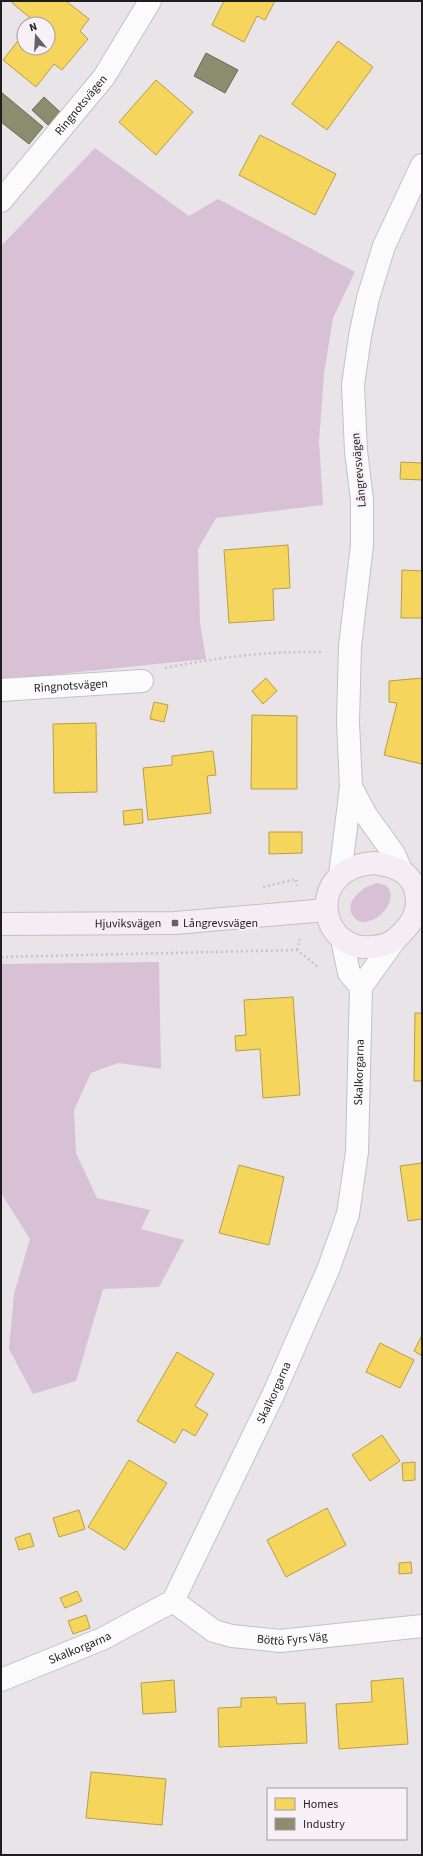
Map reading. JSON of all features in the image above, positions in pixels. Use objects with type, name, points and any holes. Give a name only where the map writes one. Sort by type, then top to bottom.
[{"type":"main road","points":[[364,864],[390,865],[401,870],[410,879],[419,901],[411,925],[394,941],[382,946],[367,948],[350,945],[342,939],[331,927],[326,910],[327,896],[331,885],[340,875],[364,864]]},
{"type":"main road","name":"Hjuviksvägen","points":[[1,924],[175,923],[326,910]]},
{"type":"street","name":"Ringnotsvägen","points":[[1,201],[104,77],[150,1]]},
{"type":"street","name":"Långrevsvägen","points":[[340,875],[352,787],[348,722],[350,652],[362,545],[362,500],[356,451],[353,385],[360,336],[368,298],[384,246],[422,165]]},
{"type":"street","name":"Ringnotsvägen","points":[[1,690],[142,681]]},
{"type":"street","name":"Långrevsvägen","points":[[352,787],[366,815],[394,854],[401,870]]},
{"type":"street","points":[[342,939],[349,973],[361,987],[394,941]]},
{"type":"street","name":"Skalkorgarna","points":[[1,1680],[102,1639],[173,1601],[273,1395],[328,1270],[348,1214],[357,1152],[361,987]]},
{"type":"street","name":"Böttö Fyrs Väg","points":[[173,1601],[214,1631],[232,1636],[266,1640],[280,1641],[422,1626]]},
{"type":"path","points":[[142,681],[153,671],[221,657],[249,653],[293,651],[350,652]]},
{"type":"path","points":[[259,888],[296,879]]},
{"type":"path","points":[[1,957],[297,950],[322,970]]},
{"type":"shaded area","points":[[95,148],[189,216],[218,199],[355,272],[333,318],[324,374],[319,442],[323,505],[216,518],[198,549],[200,623],[206,659],[1,680],[1,246]]},
{"type":"shaded area","points":[[377,883],[385,885],[390,891],[390,899],[387,907],[382,914],[375,919],[367,922],[359,921],[353,916],[351,910],[353,900],[356,895],[366,887]]},
{"type":"shaded area","points":[[159,962],[161,1069],[118,1063],[91,1073],[74,1110],[76,1153],[97,1198],[150,1210],[141,1229],[184,1240],[159,1287],[103,1289],[76,1381],[33,1394],[9,1349],[14,1294],[30,1239],[1,1193],[1,964]]},
{"type":"building: Homes","points":[[14,1],[66,1],[89,19],[80,31],[88,39],[62,70],[54,64],[36,87],[3,60],[16,43],[16,56],[56,56],[56,16],[28,16],[12,3]]},
{"type":"building: Homes","points":[[224,1],[275,1],[265,20],[257,16],[244,42],[212,25]]},
{"type":"building: Homes","points":[[338,41],[373,67],[327,130],[292,104]]},
{"type":"building: Homes","points":[[156,80],[193,112],[156,155],[119,122]]},
{"type":"building: Homes","points":[[260,135],[336,174],[315,215],[239,175]]},
{"type":"building: Homes","points":[[401,462],[422,463],[422,480],[400,479]]},
{"type":"building: Homes","points":[[288,545],[290,588],[273,589],[274,620],[229,623],[224,550]]},
{"type":"building: Homes","points":[[402,570],[422,571],[422,618],[401,618]]},
{"type":"building: Homes","points":[[266,678],[277,691],[263,704],[252,691]]},
{"type":"building: Homes","points":[[422,678],[422,764],[384,755],[397,703],[389,702],[389,681]]},
{"type":"building: Homes","points":[[154,702],[168,705],[164,722],[150,719]]},
{"type":"building: Homes","points":[[252,715],[297,716],[297,789],[251,789]]},
{"type":"building: Homes","points":[[96,723],[97,792],[54,793],[53,724]]},
{"type":"building: Homes","points":[[213,751],[216,775],[207,776],[211,813],[148,820],[143,768],[172,765],[172,756]]},
{"type":"building: Homes","points":[[142,809],[143,823],[124,825],[123,811]]},
{"type":"building: Homes","points":[[269,832],[302,832],[302,853],[269,854]]},
{"type":"building: Homes","points":[[293,997],[300,1095],[263,1098],[260,1049],[236,1051],[235,1036],[246,1035],[244,1000]]},
{"type":"building: Homes","points":[[415,1013],[422,1013],[422,1081],[414,1081]]},
{"type":"building: Homes","points":[[422,1163],[422,1219],[408,1221],[400,1166]]},
{"type":"building: Homes","points":[[239,1165],[284,1177],[269,1245],[219,1233]]},
{"type":"building: Homes","points":[[422,1335],[422,1356],[414,1351]]},
{"type":"building: Homes","points":[[380,1343],[414,1360],[400,1388],[366,1372]]},
{"type":"building: Homes","points":[[177,1352],[214,1374],[195,1406],[208,1414],[195,1436],[183,1429],[175,1443],[137,1421]]},
{"type":"building: Homes","points":[[382,1435],[400,1461],[370,1481],[352,1455]]},
{"type":"building: Homes","points":[[129,1460],[167,1483],[125,1550],[88,1527]]},
{"type":"building: Homes","points":[[415,1462],[415,1480],[403,1481],[402,1463]]},
{"type":"building: Homes","points":[[327,1508],[346,1545],[286,1577],[267,1540]]},
{"type":"building: Homes","points":[[79,1510],[85,1529],[59,1537],[53,1518]]},
{"type":"building: Homes","points":[[30,1533],[34,1546],[19,1550],[15,1538]]},
{"type":"building: Homes","points":[[411,1562],[412,1573],[399,1574],[399,1563]]},
{"type":"building: Homes","points":[[77,1591],[82,1601],[65,1608],[60,1598]]},
{"type":"building: Homes","points":[[86,1615],[90,1628],[73,1634],[68,1621]]},
{"type":"building: Homes","points":[[403,1678],[408,1744],[339,1749],[336,1704],[372,1702],[371,1681]]},
{"type":"building: Homes","points":[[174,1680],[176,1712],[143,1714],[141,1683]]},
{"type":"building: Homes","points":[[276,1697],[277,1704],[305,1703],[307,1743],[219,1747],[218,1708],[241,1707],[241,1698]]},
{"type":"building: Homes","points":[[91,1772],[166,1779],[162,1825],[86,1818]]},
{"type":"building: Industry","points":[[206,53],[238,70],[225,93],[194,76]]},
{"type":"building: Industry","points":[[1,92],[43,127],[29,144],[1,122]]},
{"type":"building: Industry","points":[[44,97],[60,112],[48,125],[32,110]]},
{"type":"place","name":"Långrevsvägen","points":[[175,923]]}]
